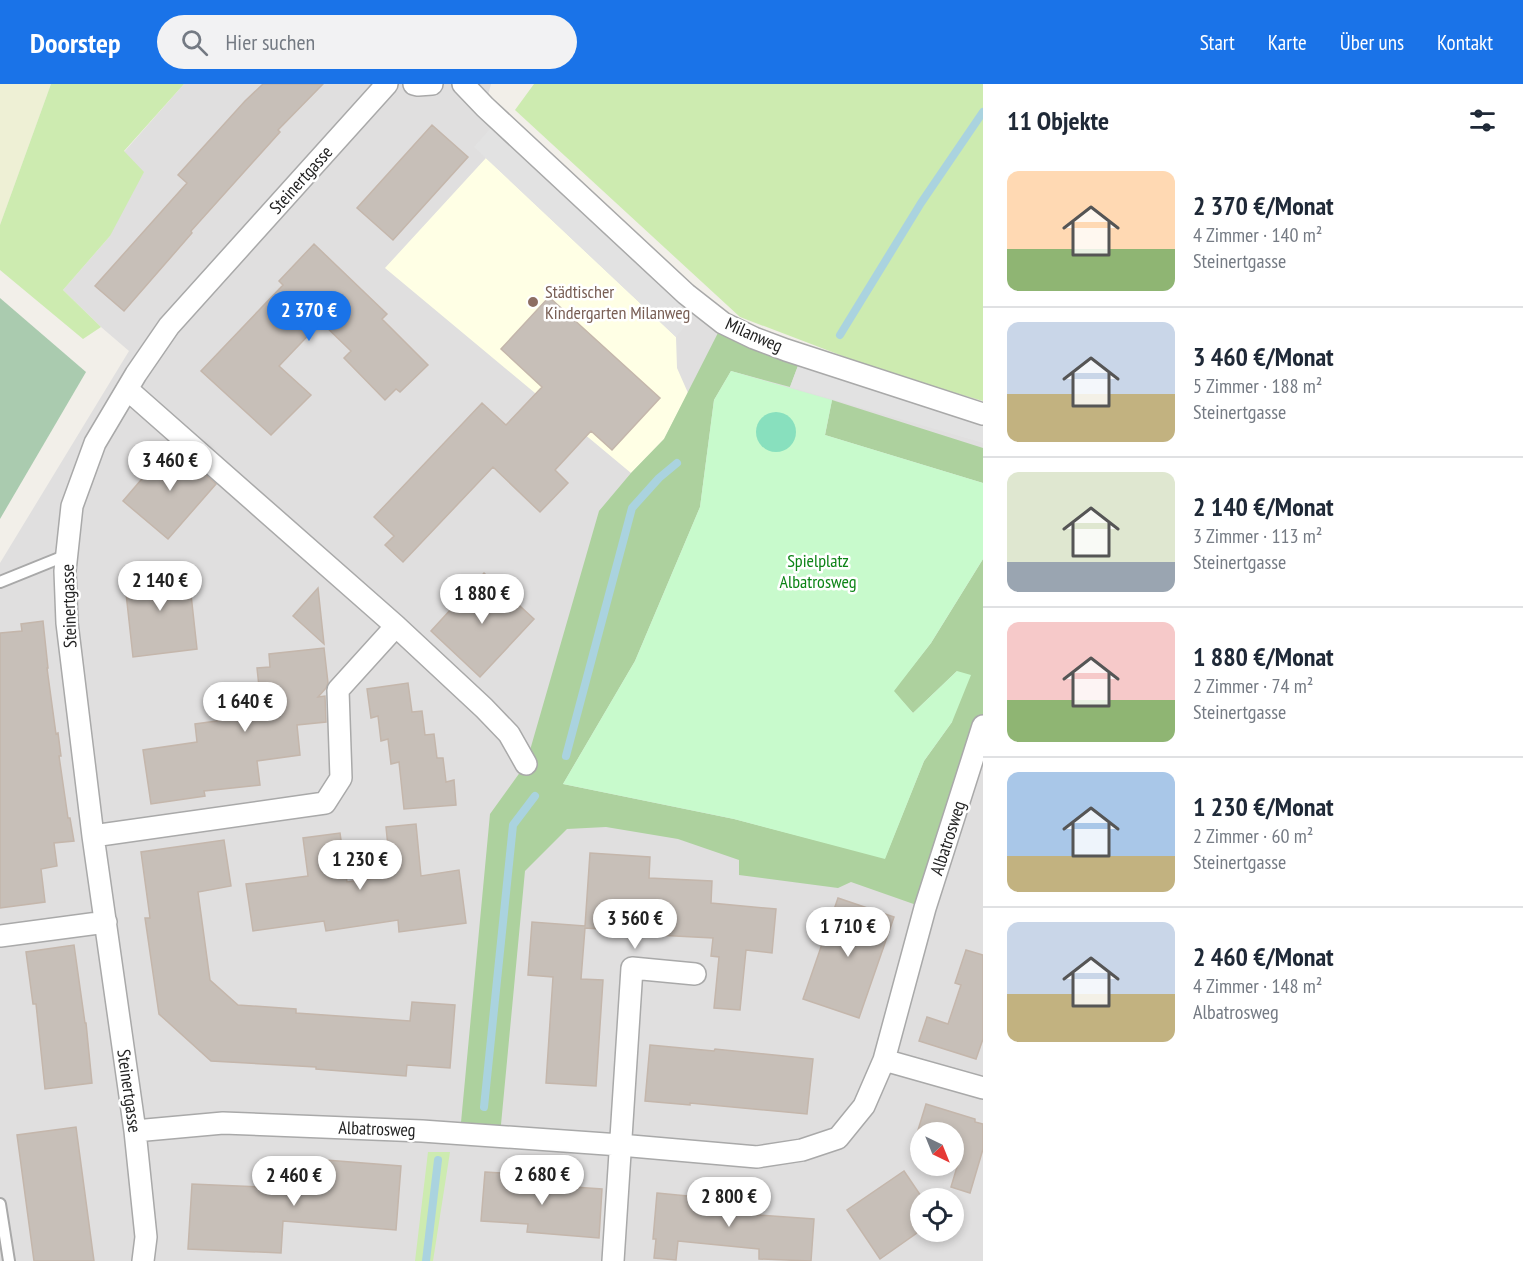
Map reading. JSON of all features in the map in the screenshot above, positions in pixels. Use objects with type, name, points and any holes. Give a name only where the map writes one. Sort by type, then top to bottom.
[{"type":"street","name":"Steinertgasse","points":[[143,1261],[146,1237],[135,1131],[93,836],[67,623],[65,571],[72,506],[95,443],[127,389],[169,326],[387,84]]},
{"type":"street","points":[[414,84],[432,84]]},
{"type":"street","name":"Milanweg","points":[[463,84],[686,294],[723,323],[786,350],[983,414]]},
{"type":"street","points":[[127,389],[396,626],[509,734],[526,764]]},
{"type":"street","points":[[93,836],[325,803],[341,778],[338,690],[396,626]]},
{"type":"street","name":"Albatrosweg","points":[[135,1131],[223,1123],[460,1133],[757,1157],[802,1150],[838,1138],[864,1106],[884,1059],[925,908],[978,757],[983,726]]},
{"type":"street","points":[[0,936],[106,922]]},
{"type":"street","points":[[613,1261],[632,968],[695,974]]},
{"type":"street","points":[[884,1059],[983,1088]]},
{"type":"lane","points":[[0,582],[67,555]]},
{"type":"lane","points":[[0,1204],[9,1261]]},
{"type":"shaded area","points":[[0,84],[51,84],[0,225]]},
{"type":"shaded area","points":[[184,84],[491,84],[485,107],[723,323],[983,414],[983,1261],[0,1261],[0,563],[129,351],[63,290],[110,236],[124,152]]},
{"type":"shaded area","points":[[499,119],[702,306],[676,337],[474,147]]},
{"type":"shaded area","name":"Städtischer Kindergarten Milanweg","points":[[486,158],[676,337],[677,368],[688,393],[664,439],[631,473],[385,268]]},
{"type":"shaded area","points":[[0,298],[86,372],[0,519]]},
{"type":"shaded area","points":[[802,355],[983,414],[983,443],[790,387]]},
{"type":"green space","points":[[51,84],[184,84],[124,151],[144,172],[110,236],[63,290],[101,327],[83,339],[0,270],[0,225]]},
{"type":"green space","points":[[534,84],[983,84],[983,401],[895,376],[740,317],[515,110]]},
{"type":"green space","points":[[723,323],[802,355],[790,387],[731,371],[714,400],[700,507],[635,661],[563,784],[734,819],[885,858],[924,761],[952,722],[957,671],[913,713],[893,691],[931,643],[983,559],[983,726],[925,908],[851,882],[838,888],[739,875],[739,860],[678,839],[606,827],[567,829],[525,871],[500,1135],[460,1133],[490,814],[526,764],[599,511],[664,439]]},
{"type":"green space","name":"Spielplatz Albatrosweg","points":[[731,371],[832,400],[825,435],[983,483],[983,559],[931,643],[894,691],[913,713],[957,671],[971,675],[952,722],[924,761],[885,859],[734,819],[563,784],[635,661],[700,507],[714,400]]},
{"type":"green space","points":[[832,400],[983,448],[983,483],[825,435]]},
{"type":"green space","points":[[776,412],[790,418],[796,432],[790,446],[776,452],[762,446],[756,432],[762,418]]},
{"type":"green space","points":[[428,1152],[450,1152],[433,1261],[415,1261]]},
{"type":"building","points":[[263,84],[323,84],[278,130],[280,132],[191,231],[192,233],[124,311],[95,286],[187,183],[178,175]]},
{"type":"building","points":[[432,125],[468,157],[393,240],[357,208]]},
{"type":"building","points":[[314,244],[387,314],[382,319],[428,365],[400,392],[396,389],[385,400],[344,358],[351,351],[321,322],[279,366],[311,395],[271,435],[201,371],[283,285],[279,281]]},
{"type":"building","points":[[549,297],[660,398],[612,450],[591,431],[555,470],[568,483],[540,512],[493,467],[403,562],[385,545],[394,536],[374,517],[482,403],[506,425],[542,387],[501,349]]},
{"type":"building","points":[[171,445],[216,484],[168,539],[123,501]]},
{"type":"building","points":[[188,567],[197,649],[133,657],[124,575]]},
{"type":"building","points":[[484,573],[534,619],[480,677],[431,631]]},
{"type":"building","points":[[318,588],[324,644],[293,616]]},
{"type":"building","points":[[43,621],[47,668],[61,756],[59,756],[68,818],[70,818],[74,841],[54,843],[57,866],[41,869],[45,902],[0,908],[0,633],[22,631],[21,624]]},
{"type":"building","points":[[324,648],[328,683],[318,697],[325,696],[326,722],[297,725],[300,755],[257,761],[260,785],[204,791],[205,796],[151,804],[143,750],[197,742],[195,724],[262,715],[257,668],[270,667],[269,654]]},
{"type":"building","points":[[408,683],[412,712],[422,711],[425,735],[434,734],[437,758],[443,758],[446,782],[454,780],[456,805],[404,809],[399,762],[391,764],[388,739],[381,741],[378,716],[371,718],[367,689]]},
{"type":"building","points":[[416,824],[421,876],[459,870],[466,923],[399,932],[398,920],[326,931],[324,921],[253,931],[246,884],[308,876],[303,838],[340,833],[347,882],[391,876],[386,827]]},
{"type":"building","points":[[224,840],[231,886],[198,892],[210,980],[238,1005],[296,1009],[296,1013],[410,1021],[412,1002],[455,1005],[450,1068],[407,1065],[406,1076],[316,1069],[316,1067],[211,1061],[159,1014],[145,918],[150,918],[141,852]]},
{"type":"building","points":[[590,853],[650,857],[649,878],[712,881],[711,903],[776,909],[772,953],[746,950],[740,1010],[714,1008],[719,957],[711,956],[713,938],[585,928],[581,979],[603,980],[596,1086],[546,1083],[553,977],[528,975],[532,922],[585,926]]},
{"type":"building","points":[[838,898],[894,917],[859,1018],[803,999]]},
{"type":"building","points":[[74,945],[86,1023],[92,1083],[45,1089],[36,1004],[33,1004],[26,952]]},
{"type":"building","points":[[966,950],[983,955],[983,1039],[976,1059],[919,1041],[927,1017],[948,1024],[961,985],[955,983]]},
{"type":"building","points":[[650,1045],[813,1059],[807,1114],[645,1101]]},
{"type":"building","points":[[926,1104],[975,1119],[975,1122],[983,1124],[983,1149],[970,1193],[964,1191],[964,1188],[951,1187],[954,1176],[964,1176],[964,1122],[920,1122]]},
{"type":"building","points":[[76,1127],[94,1261],[34,1261],[17,1135]]},
{"type":"building","points":[[313,1159],[401,1166],[396,1230],[283,1221],[281,1253],[188,1249],[192,1184],[311,1189]]},
{"type":"building","points":[[904,1171],[916,1188],[910,1188],[910,1238],[880,1259],[847,1210]]},
{"type":"building","points":[[485,1172],[532,1175],[531,1184],[602,1189],[599,1238],[527,1232],[528,1224],[481,1221]]},
{"type":"building","points":[[657,1193],[759,1203],[758,1215],[814,1219],[811,1261],[759,1259],[759,1249],[678,1241],[676,1260],[654,1258],[656,1239],[653,1239]]},
{"type":"waterway","points":[[840,335],[921,203],[983,112]]},
{"type":"waterway","points":[[566,756],[632,508],[659,478],[677,463]]},
{"type":"waterway","points":[[484,1107],[513,825],[535,796]]},
{"type":"waterway","points":[[426,1261],[438,1160]]},
{"type":"place","name":"Städtischer Kindergarten Milanweg","points":[[533,302]]}]
